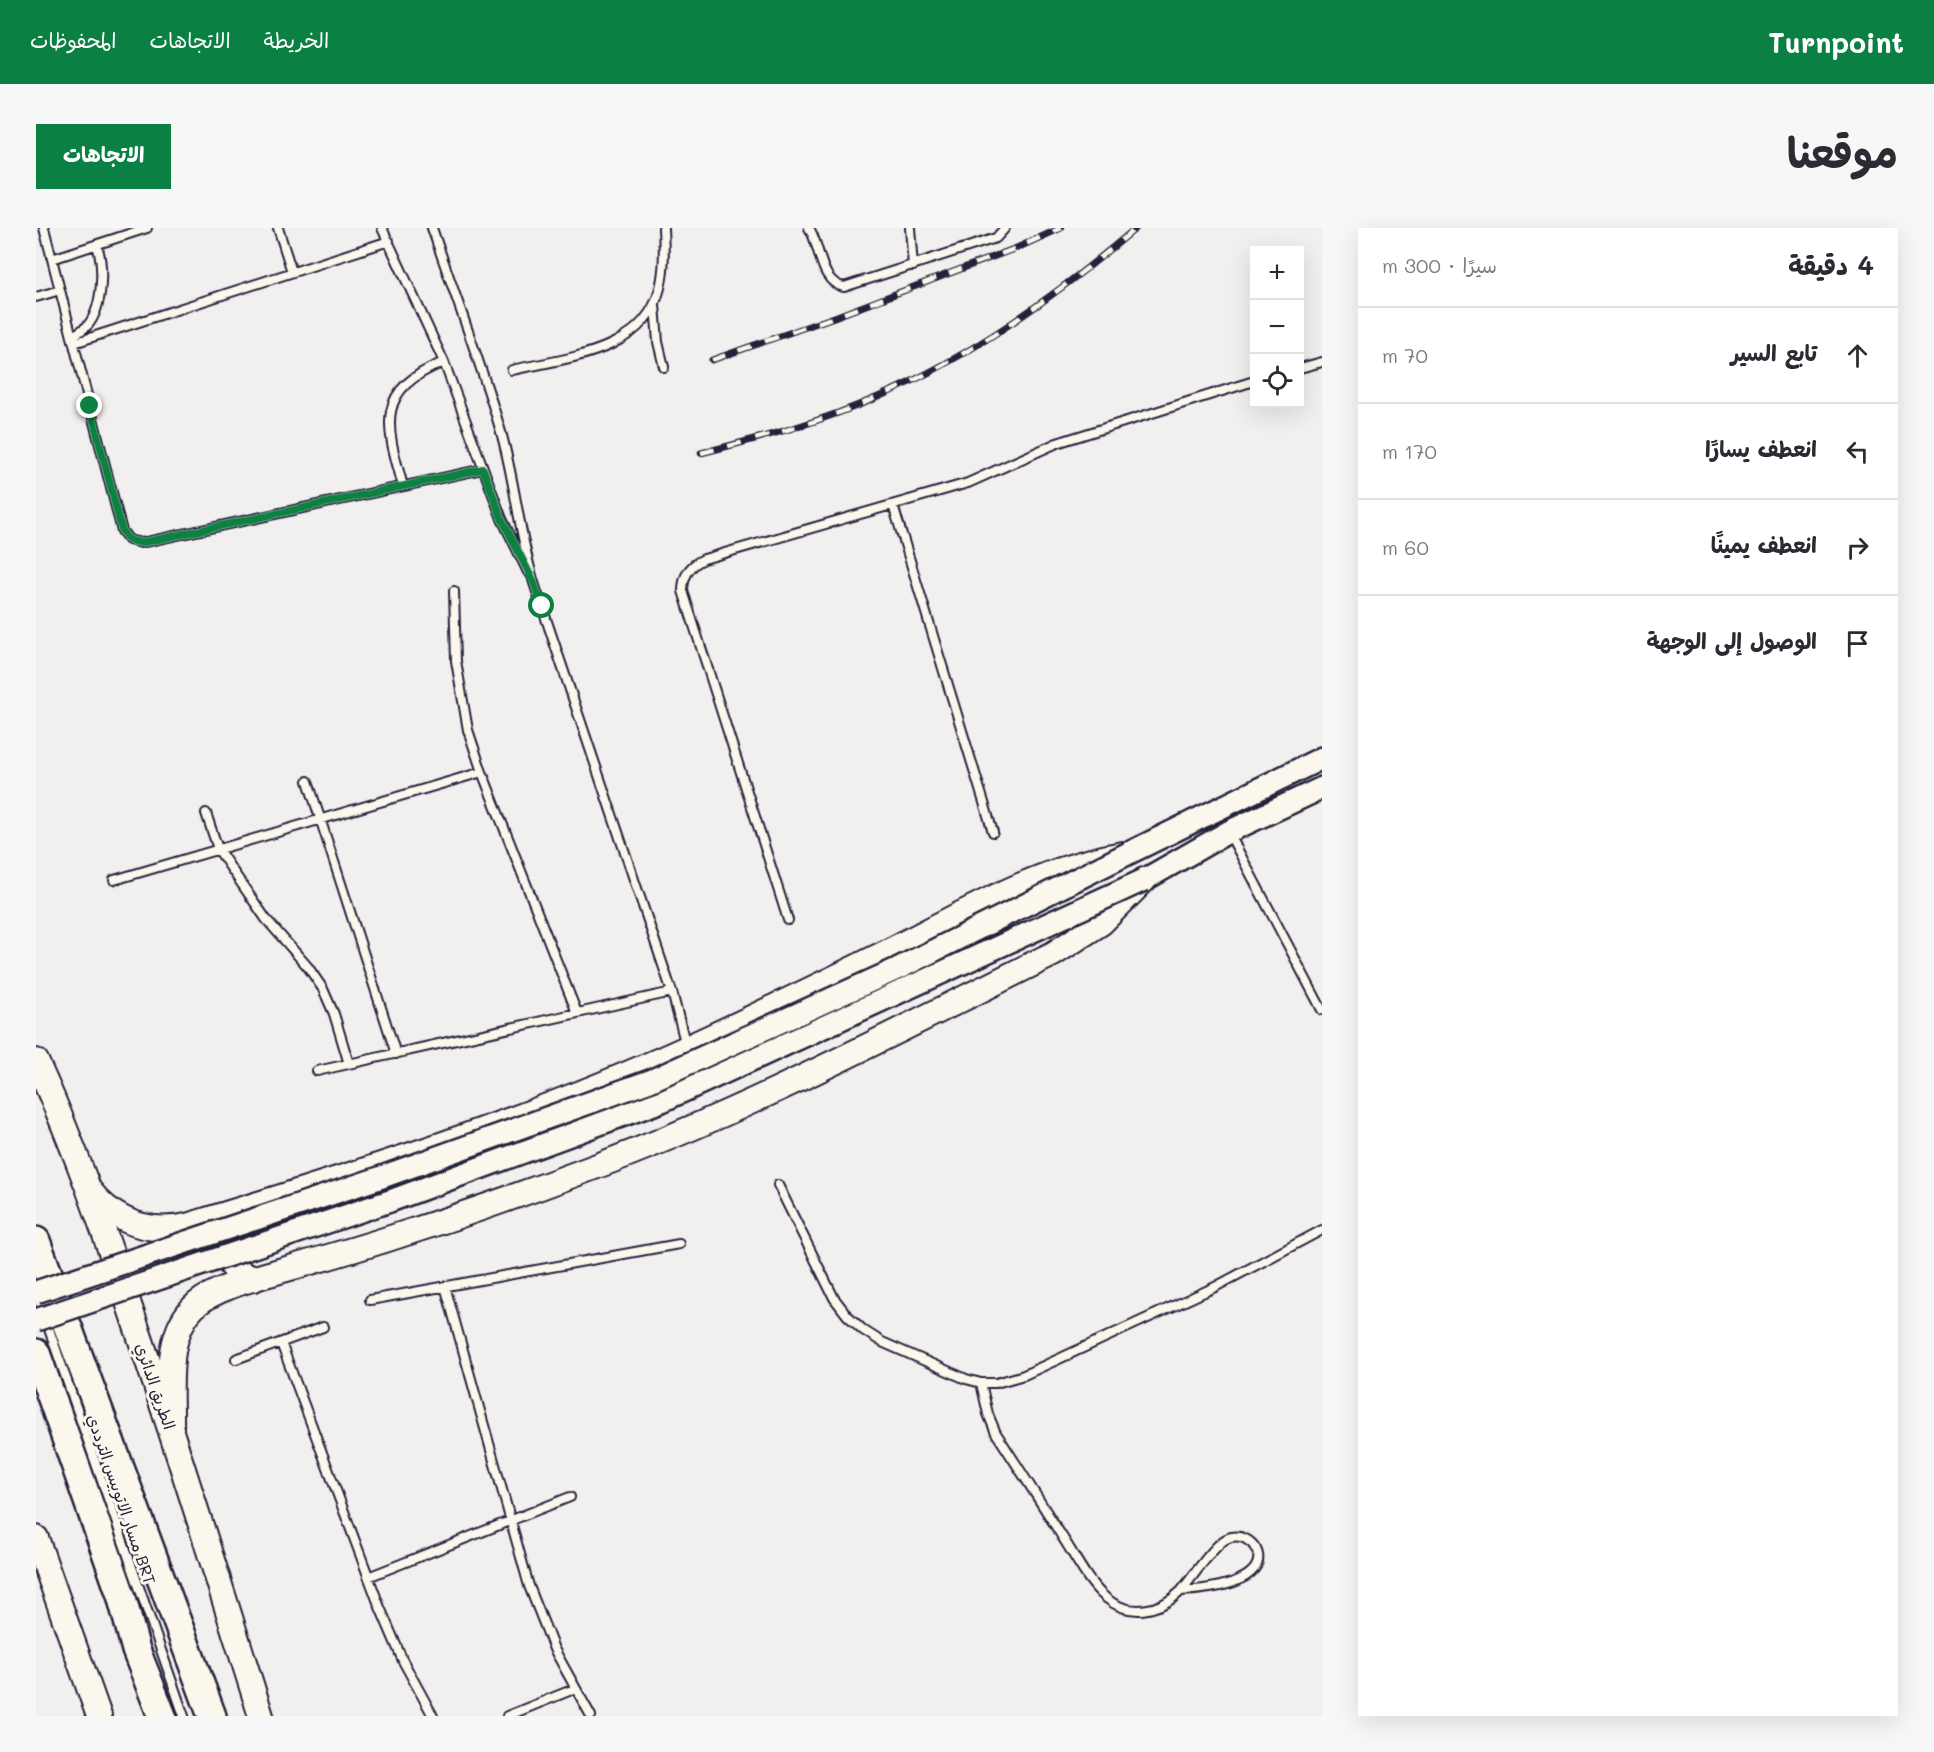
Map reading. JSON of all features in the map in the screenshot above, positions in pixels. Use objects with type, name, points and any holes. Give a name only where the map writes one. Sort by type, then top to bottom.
[{"type":"highway","points":[[90,1191],[108,1210],[125,1221],[144,1227],[176,1228],[375,1168],[554,1103],[687,1048],[1029,881],[1068,867],[1129,853]]},
{"type":"highway","points":[[171,1429],[174,1341],[187,1314],[202,1300],[254,1279],[404,1234],[592,1168],[727,1114],[1053,954],[1101,923],[1144,880]]},
{"type":"highway","name":"الطريق الدائري","points":[[36,1061],[90,1191],[171,1429],[261,1716]]},
{"type":"highway","points":[[226,1214],[220,1231],[222,1250],[231,1265],[254,1279]]},
{"type":"highway","points":[[36,1241],[212,1716]]},
{"type":"highway","points":[[36,1353],[121,1595],[135,1650],[144,1716]]},
{"type":"highway","points":[[36,1538],[99,1716]]},
{"type":"highway","points":[[135,1650],[162,1716]]},
{"type":"main road","points":[[36,1292],[380,1178],[650,1081],[897,969],[1322,758]]},
{"type":"main road","points":[[36,1320],[390,1201],[662,1101],[907,991],[1144,880],[1228,832],[1322,788]]},
{"type":"lane","points":[[44,228],[122,531],[129,540],[141,543],[483,469]]},
{"type":"lane","points":[[52,259],[147,228]]},
{"type":"lane","points":[[278,228],[292,273]]},
{"type":"lane","points":[[382,228],[444,362],[509,536],[534,583]]},
{"type":"lane","points":[[432,228],[500,429],[509,464],[521,533],[534,583],[672,992],[687,1048]]},
{"type":"lane","points":[[663,228],[662,277],[655,304],[656,329],[664,367]]},
{"type":"lane","points":[[809,228],[826,274],[838,286],[850,286],[996,238],[1005,228]]},
{"type":"lane","points":[[910,228],[913,266]]},
{"type":"lane","points":[[73,340],[389,242]]},
{"type":"lane","points":[[73,340],[94,314],[102,272],[97,245]]},
{"type":"lane","points":[[36,297],[60,290]]},
{"type":"lane","points":[[512,370],[612,345],[637,328],[655,304]]},
{"type":"lane","points":[[403,486],[390,438],[390,413],[395,401],[410,380],[444,362]]},
{"type":"lane","points":[[1304,367],[1322,362]]},
{"type":"lane","points":[[788,920],[686,599],[683,583],[690,568],[704,559],[985,477],[1038,451],[1067,440],[1250,382]]},
{"type":"lane","points":[[893,505],[993,832]]},
{"type":"lane","points":[[454,591],[454,638],[459,684],[468,730],[482,772],[577,1013]]},
{"type":"lane","points":[[114,880],[482,772]]},
{"type":"lane","points":[[308,781],[396,1054]]},
{"type":"lane","points":[[206,813],[218,849],[254,902],[308,967],[323,989],[338,1026],[349,1064]]},
{"type":"lane","points":[[1228,832],[1322,1010]]},
{"type":"lane","points":[[317,1071],[672,992]]},
{"type":"lane","points":[[778,1185],[834,1298],[855,1323],[882,1342],[966,1379],[981,1383],[1011,1380],[1024,1375],[1197,1296],[1322,1230]]},
{"type":"lane","points":[[370,1300],[680,1244]]},
{"type":"lane","points":[[445,1286],[536,1607],[574,1689],[591,1716]]},
{"type":"lane","name":"مسار الاتوبيس الترددي BRT","points":[[36,1292],[184,1716]]},
{"type":"lane","points":[[236,1359],[322,1327]]},
{"type":"lane","points":[[281,1343],[395,1642],[433,1716]]},
{"type":"lane","points":[[981,1383],[987,1414],[996,1432],[1088,1577],[1099,1591],[1117,1605],[1140,1611],[1162,1605],[1181,1591],[1224,1540],[1230,1537],[1244,1538],[1255,1546],[1258,1559],[1252,1571],[1211,1588],[1181,1591]]},
{"type":"lane","points":[[369,1577],[570,1497]]},
{"type":"lane","points":[[507,1716],[574,1689]]},
{"type":"railway","points":[[712,360],[837,316],[1019,247],[1061,228]]},
{"type":"railway","points":[[701,453],[813,422],[878,397],[948,362],[1045,300],[1136,228]]},
{"type":"route","points":[[90,406],[122,531],[129,540],[135,543],[483,469],[495,503],[534,583],[542,606]]}]
